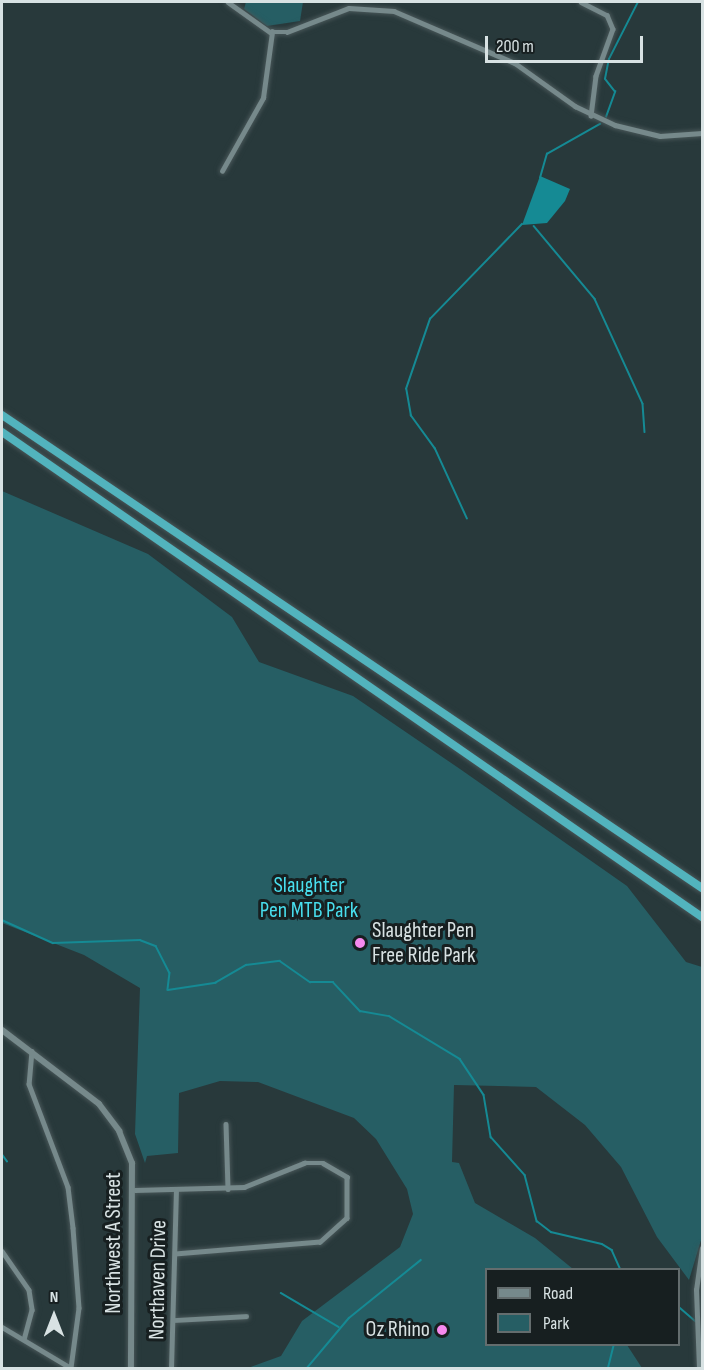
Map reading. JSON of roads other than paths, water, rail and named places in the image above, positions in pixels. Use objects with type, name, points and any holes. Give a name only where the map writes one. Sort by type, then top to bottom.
[{"type":"highway","points":[[2,415],[702,888]]},
{"type":"highway","points":[[2,432],[702,917]]},
{"type":"street","points":[[228,2],[254,25],[272,32],[349,8],[394,11],[514,63],[591,116],[652,135],[702,133]]},
{"type":"street","points":[[581,2],[607,15],[613,28],[596,76],[591,116]]},
{"type":"street","points":[[222,171],[263,98],[272,32]]},
{"type":"street","name":"Northwest A Street","points":[[2,1030],[84,1090],[119,1131],[135,1190],[131,1368]]},
{"type":"street","points":[[2,1328],[71,1368],[79,1308],[68,1187],[29,1084],[32,1051]]},
{"type":"street","points":[[226,1124],[228,1188]]},
{"type":"street","points":[[135,1190],[228,1188],[258,1184],[304,1163],[323,1163],[348,1178],[350,1209],[334,1234],[320,1242],[175,1254]]},
{"type":"street","name":"Northaven Drive","points":[[171,1368],[175,1320],[176,1190]]},
{"type":"street","points":[[699,1368],[695,1338],[702,1248]]},
{"type":"street","points":[[2,1251],[29,1290],[32,1310],[24,1339]]},
{"type":"street","points":[[175,1320],[246,1316]]},
{"type":"waterway","points":[[606,117],[615,92],[605,79],[609,59],[638,2]]},
{"type":"waterway","points":[[540,178],[547,154],[600,124]]},
{"type":"waterway","points":[[467,519],[435,449],[411,416],[406,389],[430,319],[522,224]]},
{"type":"waterway","points":[[534,226],[595,299],[643,404],[645,432]]},
{"type":"waterway","points":[[2,920],[53,943],[140,940],[156,946],[170,973],[168,990],[215,983],[246,965],[280,961],[310,982],[333,982],[360,1011],[389,1016],[460,1059],[484,1095],[491,1137],[525,1175],[537,1221],[551,1232],[602,1244],[612,1250],[620,1268]]},
{"type":"waterway","points":[[2,1154],[7,1161]]},
{"type":"waterway","points":[[307,1368],[349,1318],[421,1260]]},
{"type":"waterway","points":[[281,1293],[339,1327]]},
{"type":"waterway","points":[[680,1308],[695,1321]]},
{"type":"waterway","points":[[608,1368],[614,1346]]},
{"type":"place","name":"Slaughter Pen Free Ride Park","points":[[360,943]]},
{"type":"place","name":"Oz Rhino","points":[[442,1330]]},
{"type":"park label","name":"Slaughter Pen MTB Park","points":[[309,898]]}]
